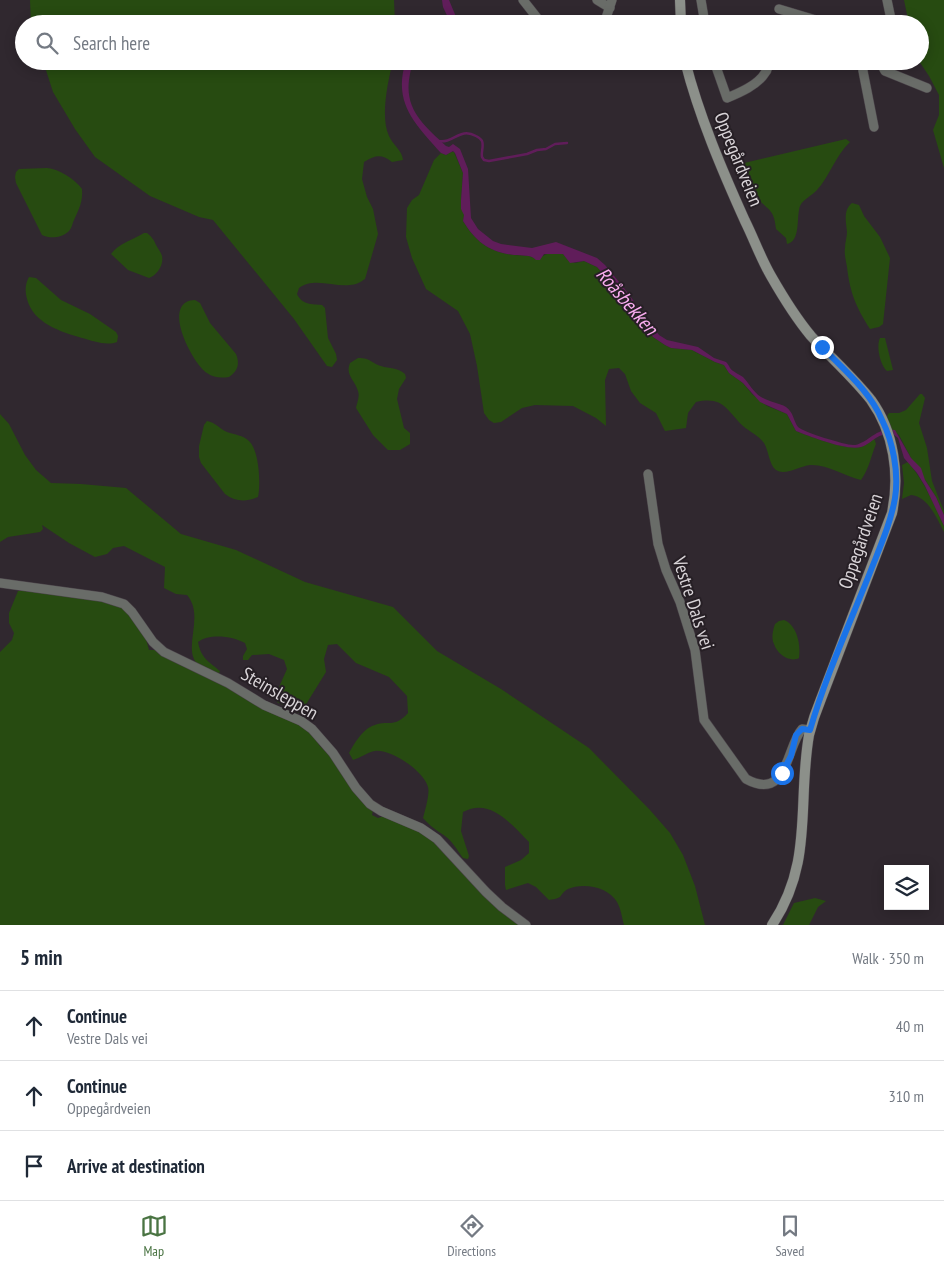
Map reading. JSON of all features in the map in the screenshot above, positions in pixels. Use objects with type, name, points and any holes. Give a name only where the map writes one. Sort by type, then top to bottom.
[{"type":"main road","points":[[680,0],[681,15]]},
{"type":"main road","name":"Oppegårdveien","points":[[688,70],[691,86],[720,162],[770,275],[791,310],[810,335],[860,387],[877,409],[883,421],[893,455],[896,485],[892,513],[810,730],[798,866],[789,896],[772,925]]},
{"type":"street","points":[[523,0],[535,15]]},
{"type":"street","points":[[597,0],[611,4]]},
{"type":"street","points":[[701,0],[704,15]]},
{"type":"street","points":[[887,0],[890,15]]},
{"type":"street","points":[[779,9],[799,15]]},
{"type":"street","points":[[717,70],[727,98],[760,79],[767,70]]},
{"type":"street","points":[[863,70],[874,127]]},
{"type":"street","points":[[885,70],[927,88]]},
{"type":"street","name":"Vestre Dals vei","points":[[648,474],[658,544],[666,570],[680,602],[695,650],[704,720],[746,779],[754,784],[771,783],[782,773],[791,756],[796,735],[802,729],[810,730]]},
{"type":"street","name":"Steinsleppen","points":[[0,583],[102,597],[117,600],[124,604],[132,612],[153,642],[164,652],[228,682],[264,705],[300,721],[312,730],[333,753],[356,788],[370,804],[381,811],[420,828],[437,839],[486,892],[526,925]]},
{"type":"green space","points":[[30,0],[394,0],[395,15],[31,15]]},
{"type":"green space","points":[[904,0],[944,0],[944,168],[933,130],[939,115],[939,95],[925,70],[929,70],[929,15],[907,15]]},
{"type":"green space","points":[[46,70],[391,70],[385,109],[386,128],[389,136],[401,153],[403,160],[392,162],[378,156],[364,162],[362,179],[367,197],[373,209],[378,234],[365,279],[352,285],[311,283],[299,288],[297,294],[304,302],[322,305],[325,308],[328,338],[337,360],[332,367],[327,366],[294,319],[213,220],[199,217],[150,196],[95,157],[75,129],[53,92]]},
{"type":"green space","points":[[846,139],[850,142],[840,153],[822,184],[800,206],[796,234],[791,242],[787,244],[786,238],[776,229],[772,213],[754,192],[740,164]]},
{"type":"green space","points":[[454,152],[463,173],[461,200],[464,215],[463,221],[473,235],[484,245],[505,254],[529,256],[537,260],[546,254],[559,253],[575,263],[584,261],[597,267],[619,291],[653,337],[671,348],[692,350],[724,365],[729,373],[743,383],[752,394],[767,406],[787,414],[796,431],[847,447],[861,447],[874,438],[876,444],[861,480],[816,465],[784,472],[776,470],[772,465],[762,440],[743,426],[724,406],[713,401],[696,402],[688,413],[686,428],[665,431],[656,413],[640,403],[631,391],[625,374],[619,368],[609,369],[605,380],[606,426],[596,418],[573,406],[535,405],[522,408],[501,422],[494,423],[489,420],[484,413],[470,334],[458,311],[426,289],[412,258],[406,237],[407,208],[412,200],[419,195],[434,160],[441,153],[446,155]]},
{"type":"green space","points":[[47,168],[57,170],[66,175],[82,189],[82,198],[71,229],[63,235],[56,237],[42,235],[16,183],[15,177],[19,169]]},
{"type":"green space","points":[[852,203],[859,205],[864,216],[880,237],[890,258],[883,324],[870,329],[854,300],[845,258],[846,213]]},
{"type":"green space","points":[[147,233],[153,239],[162,256],[162,263],[159,269],[155,275],[149,278],[128,270],[111,254],[114,250]]},
{"type":"green space","points":[[29,277],[36,278],[61,300],[90,314],[116,332],[118,336],[117,342],[95,342],[65,333],[42,320],[30,307],[27,299],[26,288]]},
{"type":"green space","points":[[195,300],[200,303],[210,323],[236,354],[237,367],[229,377],[212,376],[207,373],[194,358],[187,346],[179,321],[180,310],[185,303]]},
{"type":"green space","points":[[880,338],[885,338],[893,370],[887,371],[882,364],[879,350]]},
{"type":"green space","points":[[358,358],[396,369],[405,374],[406,378],[399,389],[397,399],[404,428],[410,433],[410,444],[400,450],[388,450],[373,435],[356,408],[359,393],[350,374],[349,367],[350,363]]},
{"type":"green space","points":[[920,394],[925,398],[919,423],[927,448],[932,481],[944,515],[936,497],[899,435],[890,429],[887,416],[889,413],[899,413],[906,410]]},
{"type":"green space","points":[[0,414],[9,424],[25,455],[36,470],[51,483],[126,488],[181,534],[236,550],[305,582],[393,607],[437,651],[501,689],[589,748],[670,833],[683,855],[695,886],[705,925],[624,925],[617,902],[608,893],[595,887],[574,887],[565,891],[559,897],[549,900],[536,887],[528,883],[506,890],[505,867],[521,860],[529,853],[529,842],[507,821],[491,810],[473,808],[463,812],[461,831],[469,856],[468,859],[463,858],[445,836],[423,818],[428,798],[428,787],[414,768],[398,757],[382,751],[375,751],[353,760],[349,753],[365,731],[378,724],[399,721],[408,713],[407,696],[389,677],[356,663],[337,644],[328,645],[324,659],[326,672],[305,706],[298,713],[277,702],[279,687],[287,669],[284,660],[269,654],[252,655],[248,660],[243,660],[247,649],[245,643],[228,637],[208,637],[198,642],[199,647],[203,656],[220,671],[219,673],[204,668],[195,661],[192,652],[193,606],[187,595],[176,594],[164,588],[165,567],[124,546],[113,548],[107,554],[95,557],[42,525],[43,529],[40,532],[8,537],[0,542]]},
{"type":"green space","points":[[207,421],[227,432],[244,437],[252,445],[258,467],[258,497],[241,500],[229,497],[201,463],[199,446],[204,425]]},
{"type":"green space","points":[[908,462],[928,493],[944,526],[944,532],[931,509],[922,499],[911,495],[902,499],[904,483],[902,465]]},
{"type":"green space","points":[[18,591],[111,602],[126,609],[146,639],[149,650],[155,650],[213,678],[298,723],[315,737],[319,745],[373,810],[372,815],[378,818],[384,816],[432,839],[521,925],[0,925],[0,652],[12,640],[14,633],[9,623],[9,613]]},
{"type":"green space","points":[[784,620],[792,626],[797,636],[799,658],[792,659],[781,654],[773,642],[775,624]]},
{"type":"green space","points":[[815,898],[826,901],[818,907],[809,925],[783,925],[794,903]]},
{"type":"water","points":[[442,0],[449,0],[455,15],[447,15]]},
{"type":"water","name":"Roåsbekken","points":[[404,70],[411,70],[410,101],[424,125],[446,146],[449,147],[453,144],[460,149],[468,169],[471,218],[478,229],[493,241],[501,244],[532,248],[556,242],[597,258],[624,288],[659,335],[667,340],[698,347],[714,358],[726,362],[731,369],[743,377],[758,395],[789,409],[798,427],[801,429],[824,438],[853,445],[863,442],[882,431],[888,429],[895,430],[911,458],[921,468],[925,480],[936,497],[944,515],[944,526],[925,486],[904,458],[898,438],[893,434],[882,435],[866,445],[855,448],[829,443],[796,431],[787,414],[760,402],[743,383],[729,373],[724,365],[692,350],[671,348],[653,337],[619,291],[597,267],[584,261],[570,263],[563,254],[544,254],[540,260],[536,260],[529,256],[505,254],[484,245],[473,235],[463,221],[464,215],[461,209],[461,200],[463,173],[455,153],[453,151],[446,155],[441,153],[415,123],[404,101],[402,76]]},
{"type":"waterway","points":[[438,141],[448,140],[465,133],[476,136],[482,141],[482,157],[484,160],[489,161],[527,154],[546,149],[555,144],[567,143]]},
{"type":"route","points":[[782,773],[791,756],[796,735],[802,729],[810,730],[892,513],[895,497],[896,485],[893,455],[883,421],[871,400],[822,347]]}]
